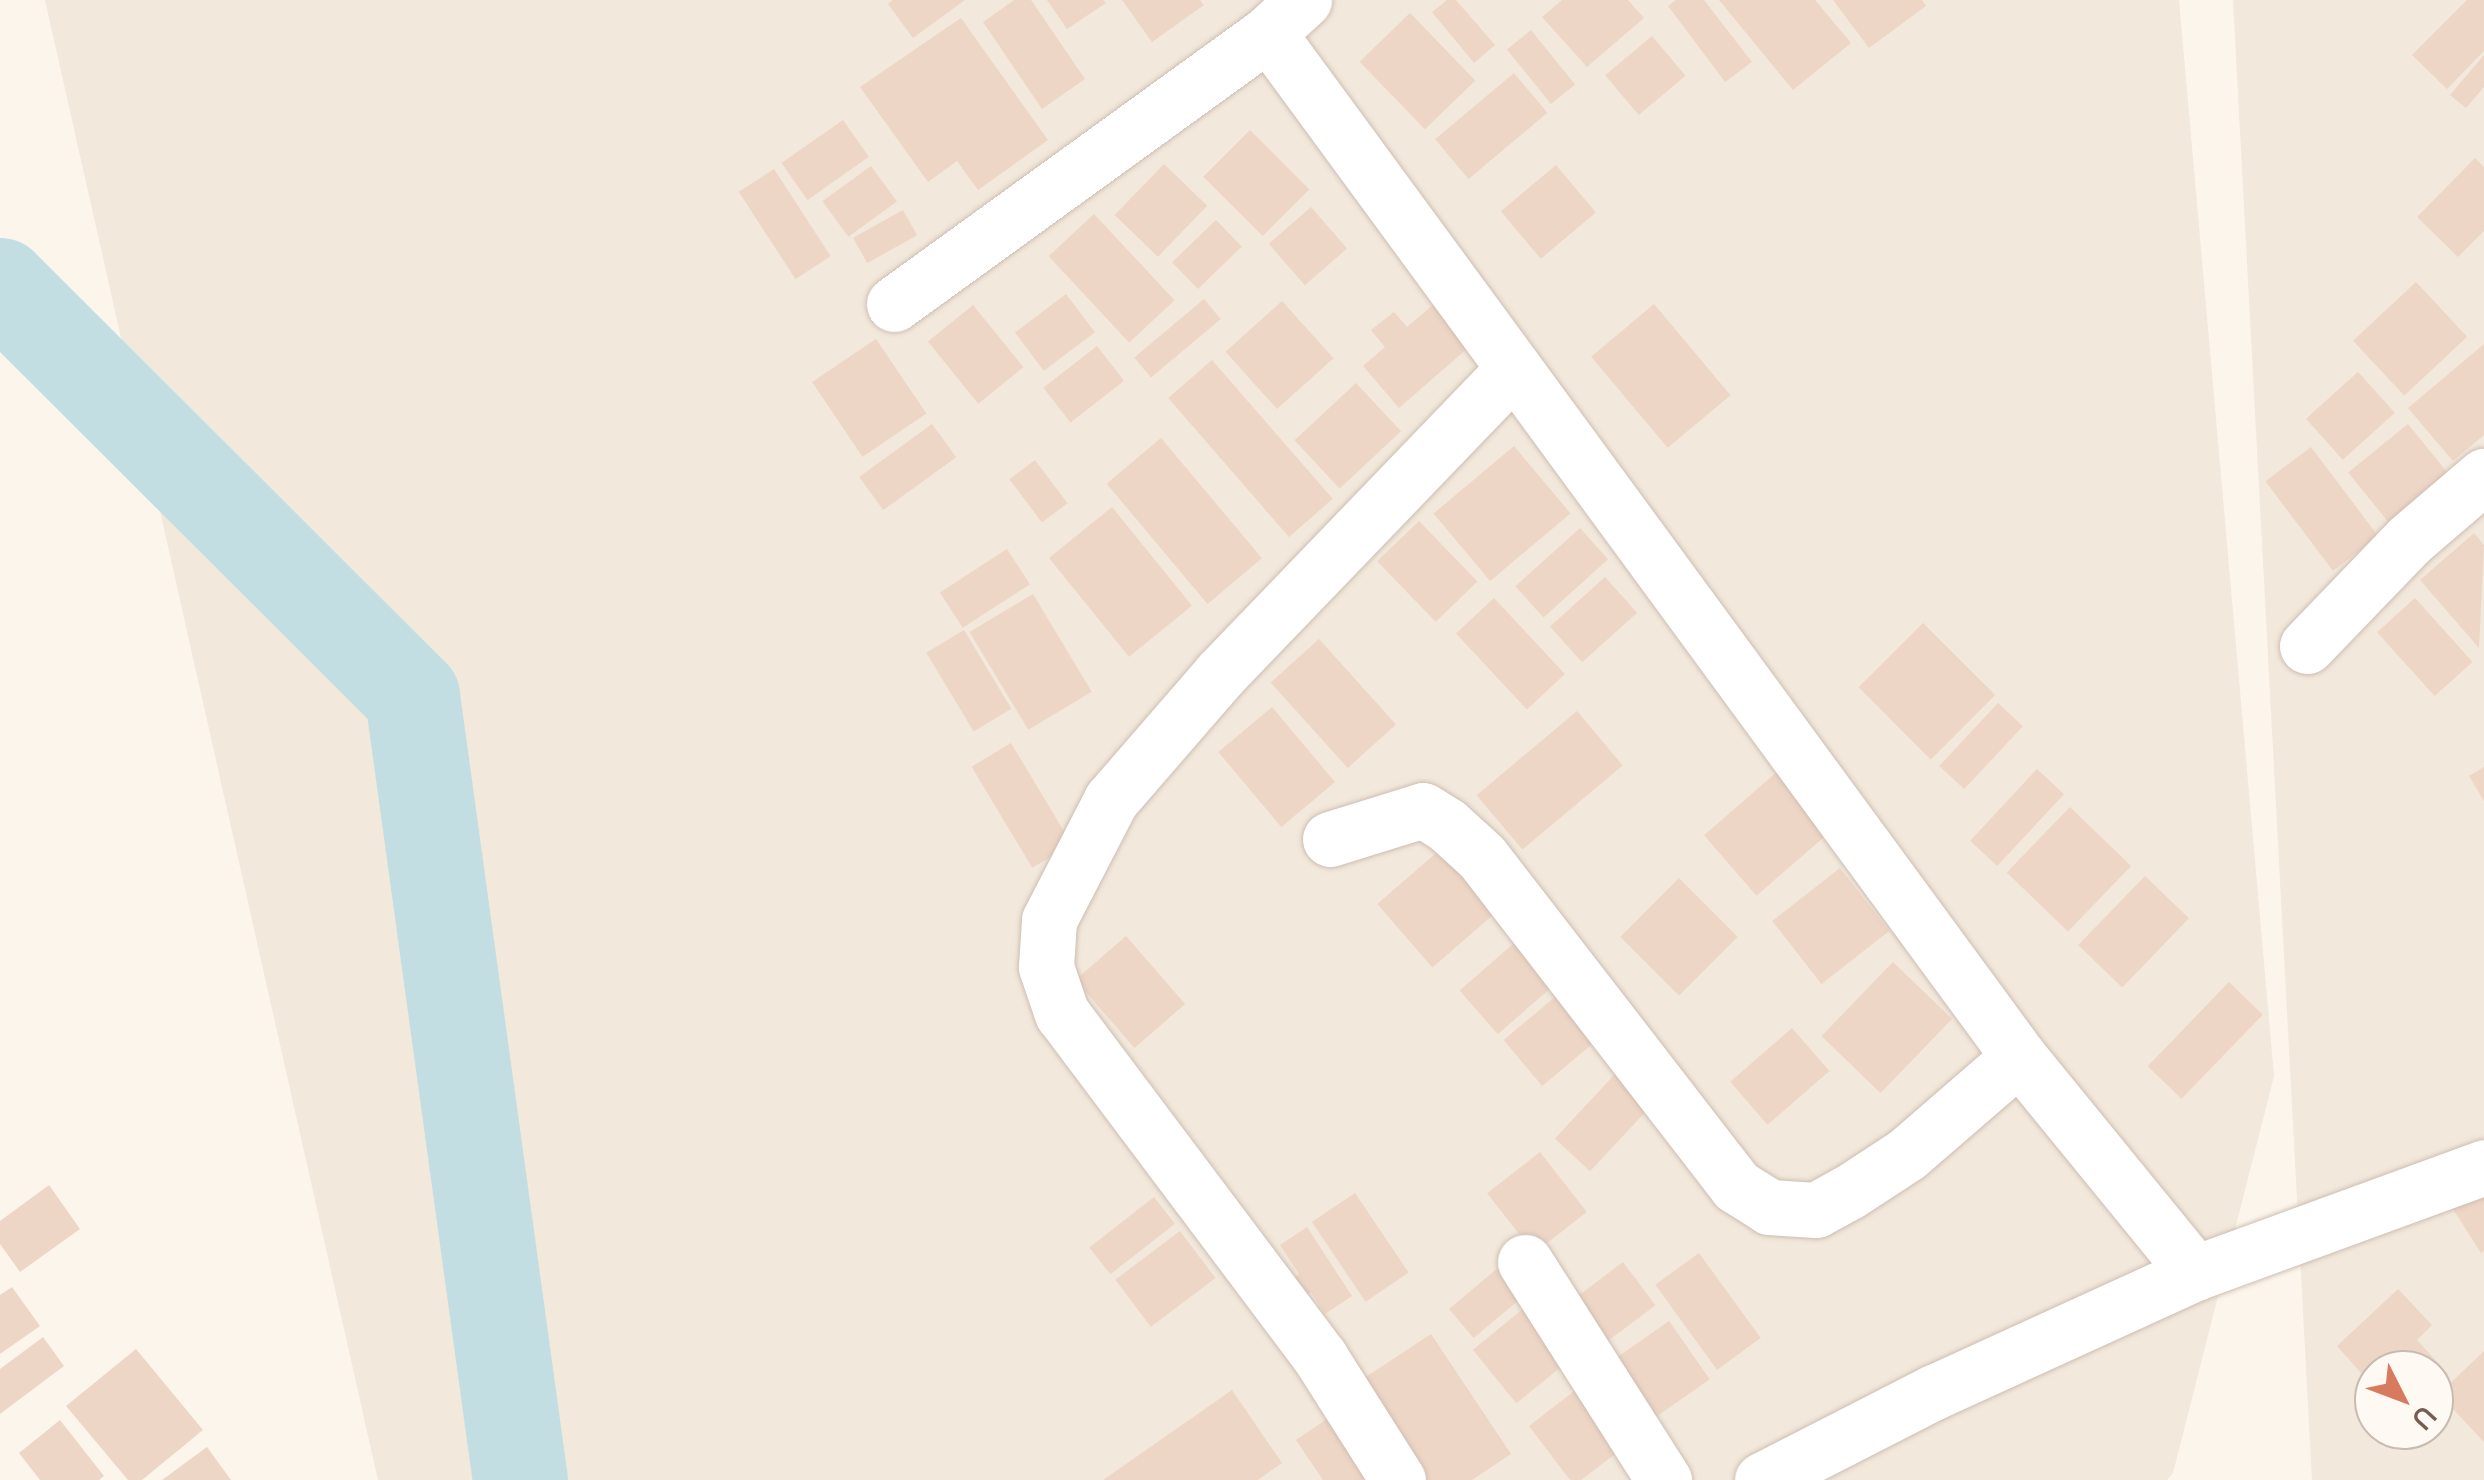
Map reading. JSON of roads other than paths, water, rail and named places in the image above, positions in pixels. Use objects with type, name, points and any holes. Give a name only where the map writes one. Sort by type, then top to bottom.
[{"type":"street","points":[[894,304],[1286,16],[1514,370],[2019,1057],[2196,1273]]},
{"type":"street","points":[[1398,1480],[1320,1358],[1062,1014],[1046,967],[1049,920],[1111,800],[1220,674],[1514,370]]},
{"type":"street","points":[[2307,646],[2409,540],[2484,476]]},
{"type":"street","points":[[1330,838],[1424,810],[1447,825],[1482,857],[1736,1186],[1768,1207],[1816,1210],[1849,1192],[1908,1154],[2019,1057]]},
{"type":"street","points":[[1762,1480],[1934,1392],[2196,1273],[2484,1166]]},
{"type":"street","points":[[1525,1262],[1664,1480]]},
{"type":"waterway","points":[[0,285],[412,696],[520,1480]]}]
